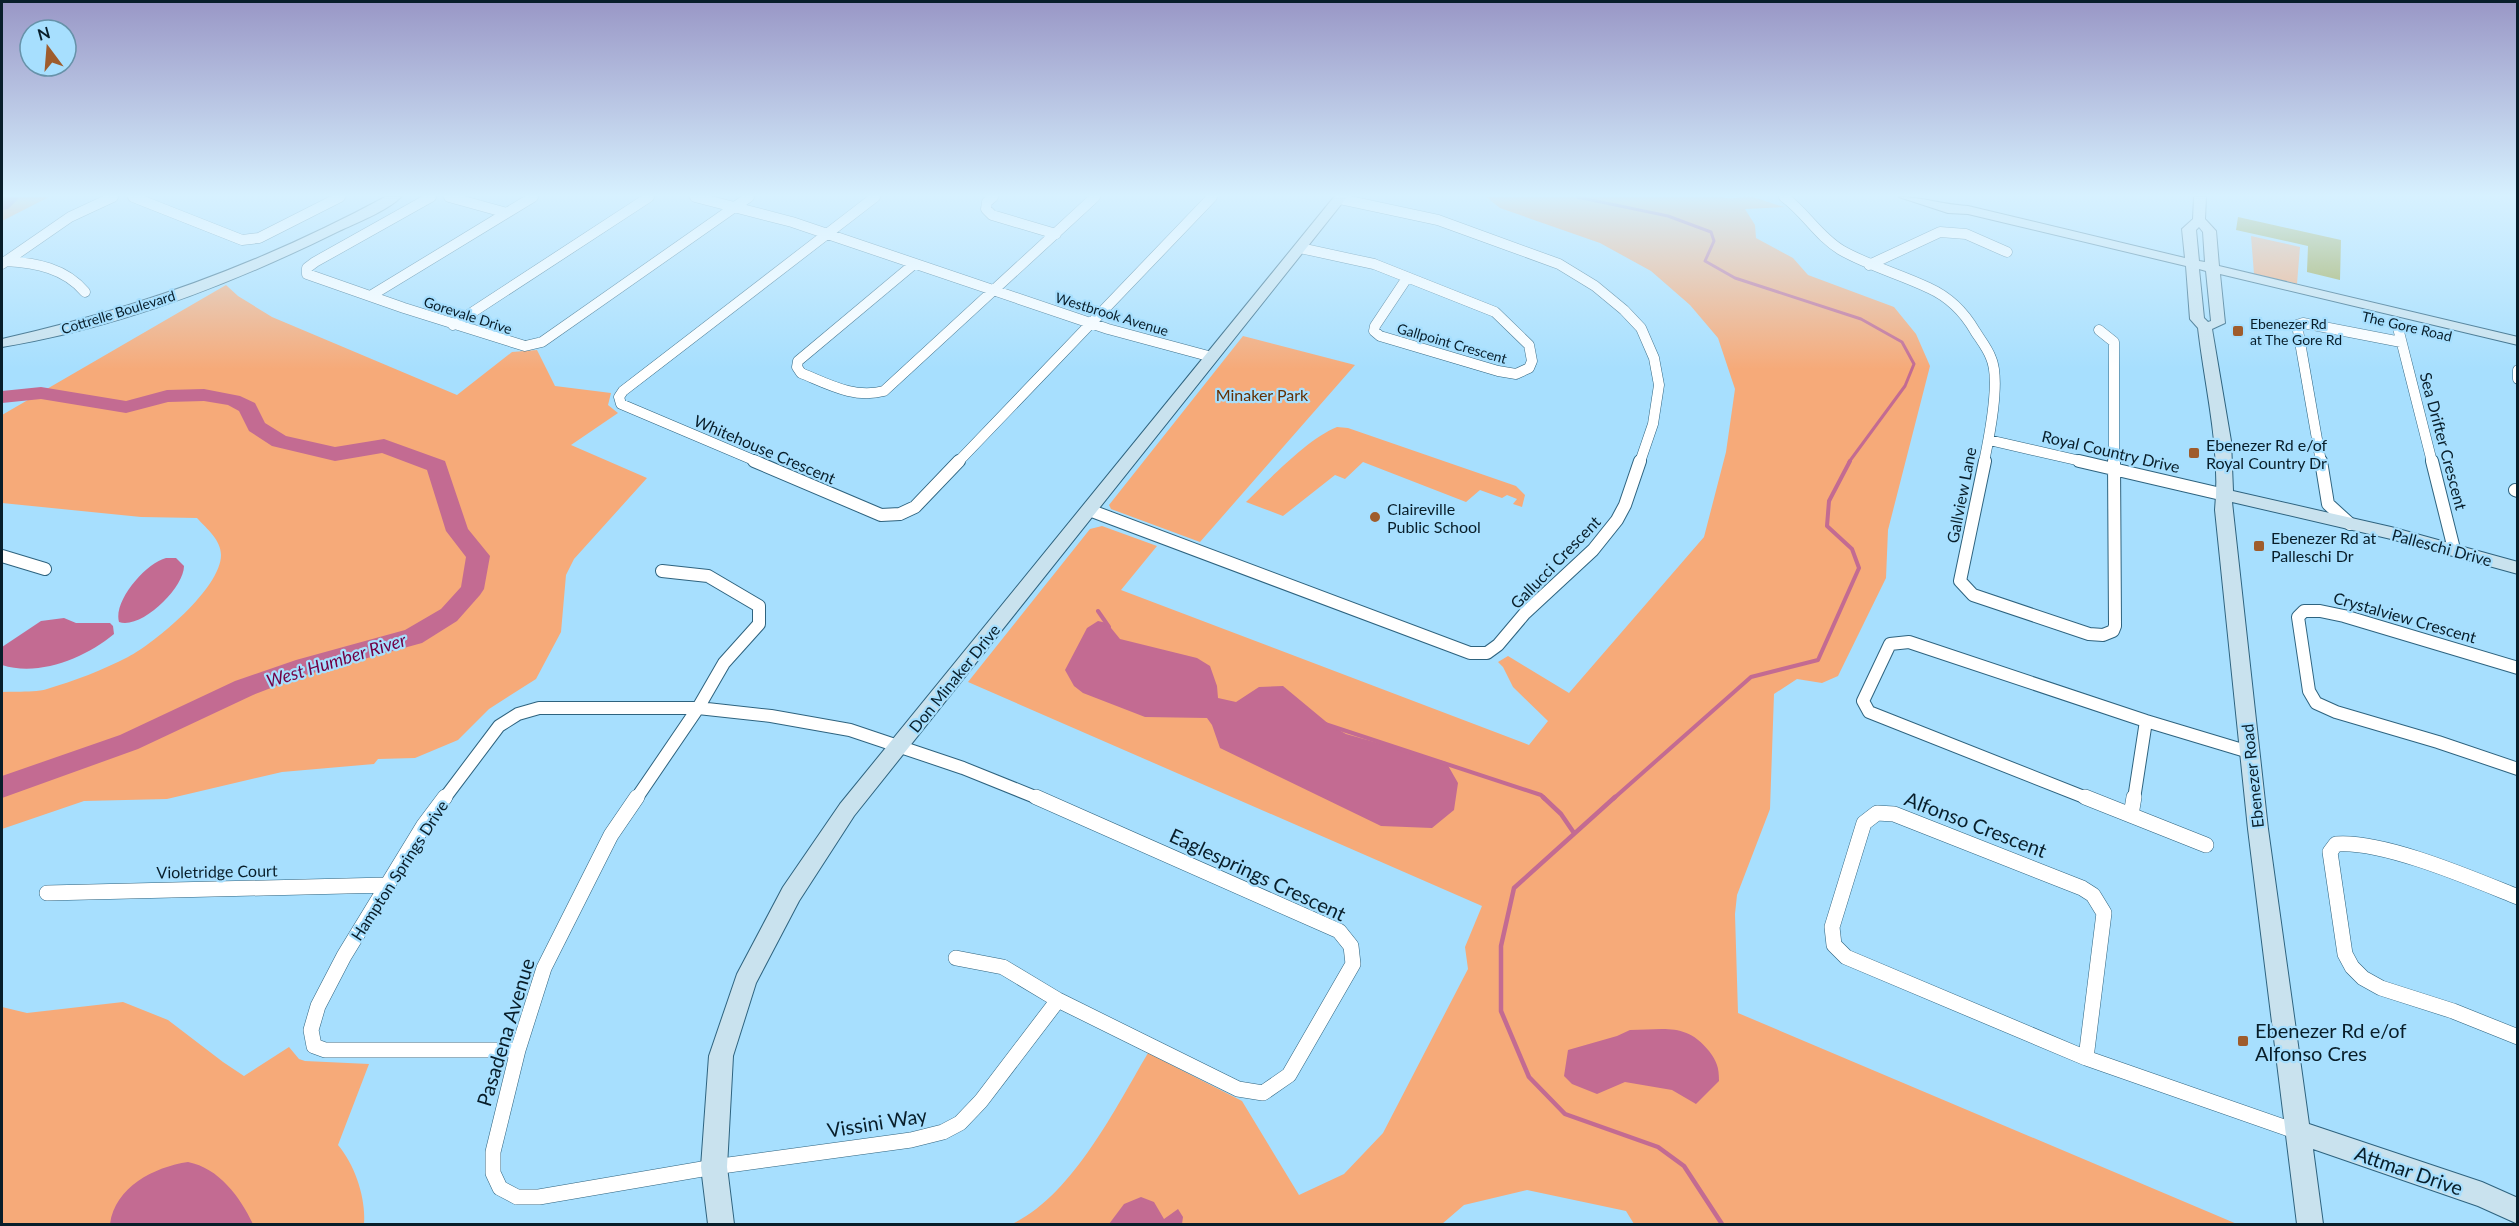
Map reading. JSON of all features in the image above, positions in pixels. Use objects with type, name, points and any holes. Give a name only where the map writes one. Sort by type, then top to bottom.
[{"type":"main road","name":"Cottrelle Boulevard","points":[[2,333],[123,303],[258,254]]},
{"type":"main road","name":"Cottrelle Boulevard","points":[[2,343],[118,314],[231,275],[281,254]]},
{"type":"main road","name":"Don Minaker Drive","points":[[721,1224],[714,1167],[722,1056],[745,981],[790,894],[847,810],[1295,254]]},
{"type":"main road","name":"The Gore Road","points":[[2124,254],[2517,341]]},
{"type":"main road","name":"Ebenezer Road","points":[[2191,254],[2197,319],[2205,327],[2208,358],[2221,417],[2227,479],[2223,510],[2248,752],[2310,1224]]},
{"type":"main road","name":"Ebenezer Road","points":[[2205,327],[2218,323],[2211,254]]},
{"type":"main road","name":"The Gore Road","points":[[2212,274],[2397,324],[2517,351]]},
{"type":"main road","name":"Palleschi Drive","points":[[2225,495],[2454,549],[2517,568]]},
{"type":"main road","name":"Attmar Drive","points":[[2298,1132],[2482,1195],[2517,1212]]},
{"type":"street","points":[[4,263],[17,254]]},
{"type":"street","name":"Gorevale Drive","points":[[331,254],[307,268],[307,274],[520,346],[542,342],[668,254]]},
{"type":"street","points":[[372,295],[439,254]]},
{"type":"street","points":[[453,324],[561,254]]},
{"type":"street","name":"Whitehouse Crescent","points":[[801,254],[623,391],[619,397],[621,404],[881,515],[900,514],[915,507],[1092,323]]},
{"type":"street","name":"Westbrook Avenue","points":[[886,254],[1092,323],[1212,357]]},
{"type":"street","points":[[914,264],[798,361],[797,367],[801,373],[859,395],[884,391],[1034,254]]},
{"type":"street","points":[[1092,323],[1158,254]]},
{"type":"street","name":"Gallpoint Crescent","points":[[1329,254],[1374,264],[1496,312],[1529,345],[1532,361],[1529,368],[1516,374],[1498,371],[1380,336],[1374,331],[1375,326],[1407,278]]},
{"type":"street","name":"Gallucci Crescent","points":[[1089,510],[1470,653],[1487,653],[1498,645],[1525,613],[1593,550],[1625,505],[1653,424],[1659,385],[1658,371],[1650,345],[1641,328],[1604,292],[1559,264],[1532,254]]},
{"type":"street","name":"Gallview Lane","points":[[1851,254],[1869,265],[1938,292],[1953,303],[1967,317],[1994,363],[1995,380],[1989,440],[1960,581],[1965,589],[1974,595],[2089,634],[2103,635],[2113,631],[2115,626],[2113,469]]},
{"type":"street","points":[[1869,265],[1892,254]]},
{"type":"street","points":[[4,263],[28,262],[54,270],[79,282],[85,292]]},
{"type":"street","points":[[2350,524],[2328,504],[2297,325],[2303,322],[2402,342]]},
{"type":"street","name":"Sea Drifter Crescent","points":[[2397,324],[2454,549]]},
{"type":"street","points":[[2099,330],[2114,342],[2113,469]]},
{"type":"street","points":[[2517,370],[2517,379]]},
{"type":"street","name":"Royal Country Drive","points":[[1989,440],[2225,495]]},
{"type":"street","points":[[2309,514],[2328,504]]},
{"type":"street","points":[[4,558],[45,569]]},
{"type":"street","name":"Pasadena Avenue","points":[[662,571],[708,576],[759,606],[759,624],[724,663],[698,708],[611,835],[544,968],[518,1050],[494,1152],[493,1173],[500,1188],[517,1197],[539,1197],[714,1167]]},
{"type":"street","name":"Crystalview Crescent","points":[[2517,668],[2420,636],[2329,612],[2304,610],[2298,617],[2309,691],[2316,703],[2336,712],[2438,742],[2517,769]]},
{"type":"street","points":[[2205,845],[1869,712],[1863,701],[1890,644],[1909,642],[2146,721],[2248,752]]},
{"type":"street","name":"Hampton Springs Drive","points":[[518,1050],[325,1050],[314,1046],[311,1030],[318,1006],[344,956],[424,825],[499,726],[518,714],[539,708],[698,708],[771,716],[850,730],[899,746]]},
{"type":"street","points":[[2131,815],[2146,721]]},
{"type":"street","name":"Eaglesprings Crescent","points":[[899,746],[963,768],[1067,809],[1339,931],[1351,946],[1353,964],[1288,1075],[1263,1093],[1238,1089],[1058,1000],[1003,967],[956,958]]},
{"type":"street","name":"Alfonso Crescent","points":[[2086,1058],[2104,913],[2093,895],[2082,888],[1894,814],[1875,813],[1869,817],[1864,823],[1832,927],[1834,945],[1846,957],[2086,1058],[2298,1132]]},
{"type":"street","points":[[2517,897],[2438,867],[2365,845],[2349,842],[2336,844],[2330,852],[2345,954],[2352,967],[2363,978],[2382,988],[2444,1008],[2517,1037]]},
{"type":"street","name":"Violetridge Court","points":[[47,893],[387,885]]},
{"type":"street","name":"Vissini Way","points":[[714,1167],[911,1140],[943,1132],[960,1123],[981,1101],[1058,1000]]},
{"type":"green space","points":[[1620,254],[1786,254],[1793,258],[1808,275],[1894,307],[1916,334],[1930,366],[1888,530],[1886,578],[1838,676],[1822,683],[1797,679],[1774,694],[1770,809],[1737,895],[1735,914],[1738,1013],[2237,1224],[1634,1224],[1626,1211],[1527,1190],[1464,1205],[1442,1224],[1012,1224],[1034,1211],[1073,1172],[1106,1124],[1148,1053],[1242,1101],[1299,1195],[1344,1174],[1383,1133],[1468,969],[1465,947],[1482,906],[968,682],[1090,529],[1102,526],[1157,546],[1121,590],[1529,745],[1548,721],[1513,687],[1498,662],[1508,656],[1569,693],[1704,537],[1726,452],[1735,389],[1718,338],[1690,305],[1651,271]]},
{"type":"green space","points":[[2252,254],[2299,254],[2297,284],[2254,274]]},
{"type":"green space","points":[[226,285],[238,296],[272,317],[457,395],[512,352],[537,350],[555,386],[611,393],[608,405],[618,413],[571,445],[647,478],[574,559],[566,575],[561,632],[536,679],[489,709],[458,740],[415,758],[378,759],[374,764],[282,772],[167,799],[84,801],[2,829],[2,692],[47,689],[99,671],[140,650],[185,613],[199,598],[218,568],[221,555],[219,544],[197,518],[141,517],[2,503],[2,415]]},
{"type":"green space","name":"Minaker Park","points":[[1243,336],[1355,365],[1200,542],[1111,509],[1109,505]]},
{"type":"green space","points":[[1337,427],[1348,428],[1516,486],[1525,495],[1522,507],[1513,504],[1517,499],[1507,495],[1502,498],[1480,490],[1466,502],[1363,462],[1345,479],[1335,475],[1283,516],[1246,502],[1301,450]]},
{"type":"green space","points":[[123,1002],[168,1020],[244,1076],[289,1047],[299,1059],[305,1061],[369,1064],[338,1145],[350,1162],[358,1182],[363,1204],[364,1224],[2,1224],[2,1007],[27,1013]]},
{"type":"shaded area","points":[[166,558],[176,558],[184,566],[177,585],[149,614],[128,623],[119,622],[118,613],[121,604],[133,584],[149,567]]},
{"type":"shaded area","points":[[64,618],[76,623],[110,623],[114,634],[89,651],[61,663],[31,669],[2,665],[2,647],[41,621]]},
{"type":"shaded area","points":[[1098,621],[1107,623],[1120,639],[1197,658],[1210,666],[1217,686],[1218,698],[1236,702],[1259,687],[1283,686],[1330,725],[1346,734],[1446,762],[1458,783],[1454,810],[1432,828],[1381,826],[1220,748],[1212,725],[1207,718],[1145,717],[1083,693],[1074,686],[1065,670],[1087,628]]},
{"type":"shaded area","points":[[1663,1029],[1692,1035],[1714,1058],[1719,1081],[1696,1104],[1672,1090],[1625,1082],[1597,1094],[1572,1084],[1564,1076],[1568,1050],[1630,1030]]},
{"type":"shaded area","points":[[188,1162],[199,1165],[219,1177],[235,1194],[253,1224],[110,1224],[113,1211],[120,1199],[138,1181],[162,1169]]},
{"type":"shaded area","points":[[1141,1197],[1154,1202],[1164,1219],[1178,1209],[1183,1217],[1182,1224],[1109,1224],[1124,1204]]},
{"type":"building","points":[[2308,254],[2341,254],[2340,280],[2307,272]]},
{"type":"waterway","points":[[1708,254],[1705,261],[1735,278],[1861,319],[1902,342],[1914,364],[1905,386],[1849,462]]},
{"type":"waterway","name":"West Humber River","points":[[2,397],[41,393],[126,407],[167,396],[204,395],[233,400],[248,407],[256,427],[279,441],[335,454],[384,446],[437,466],[457,531],[478,556],[472,589],[449,615],[413,637],[296,669],[244,688],[129,742],[2,787]]},
{"type":"waterway","points":[[1613,799],[1751,677],[1818,660],[1859,568],[1852,549],[1827,526],[1829,501],[1850,461]]},
{"type":"waterway","points":[[1098,611],[1109,627]]},
{"type":"waterway","points":[[1325,724],[1543,797]]},
{"type":"waterway","points":[[1543,797],[1561,814],[1574,833]]},
{"type":"waterway","points":[[1615,797],[1514,888],[1501,946],[1501,1011],[1529,1077],[1565,1114],[1658,1147],[1684,1166],[1722,1224]]},
{"type":"place","name":"Ebenezer Rd at The Gore Rd","points":[[2238,331]]},
{"type":"place","name":"Ebenezer Rd e/of Royal Country Dr","points":[[2194,453]]},
{"type":"place","name":"Claireville Public School","points":[[1375,517]]},
{"type":"place","name":"Ebenezer Rd at Palleschi Dr","points":[[2259,546]]},
{"type":"place","name":"Ebenezer Rd e/of Alfonso Cres","points":[[2243,1041]]}]
